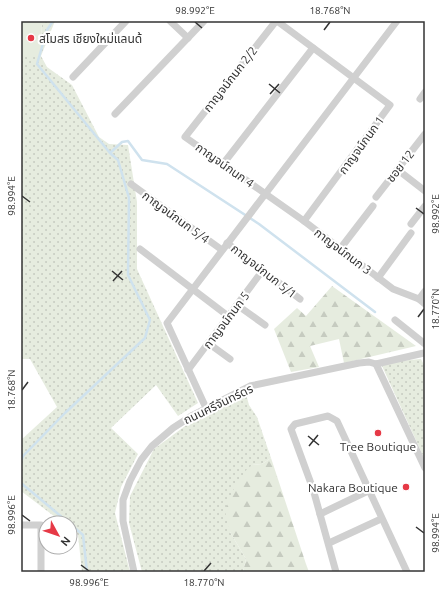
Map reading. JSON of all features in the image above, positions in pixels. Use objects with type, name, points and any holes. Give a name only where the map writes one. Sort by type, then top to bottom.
[{"type":"street","points":[[73,77],[126,21]]},
{"type":"street","points":[[170,21],[188,38]]},
{"type":"street","points":[[115,114],[204,21]]},
{"type":"street","points":[[276,21],[353,78]]},
{"type":"street","name":"กาญจน์กนก 2/2","points":[[185,137],[276,21]]},
{"type":"street","points":[[206,408],[167,323],[397,21]]},
{"type":"street","points":[[223,164],[313,48]]},
{"type":"street","name":"กาญจน์กนก 1","points":[[304,221],[390,105],[353,78]]},
{"type":"street","points":[[420,99],[425,92]]},
{"type":"street","name":"ซอย 12","points":[[376,197],[425,134]]},
{"type":"street","name":"กาญจน์กนก 4","points":[[185,137],[265,193]]},
{"type":"street","points":[[398,170],[425,191]]},
{"type":"street","name":"กาญจน์กนก 5/4","points":[[131,184],[222,250]]},
{"type":"street","name":"กาญจน์กนก 3","points":[[265,193],[393,289],[419,299],[425,304]]},
{"type":"street","points":[[340,249],[373,206]]},
{"type":"street","points":[[411,224],[425,206]]},
{"type":"street","points":[[378,278],[411,233]]},
{"type":"street","name":"กาญจน์กนก 5/1","points":[[227,243],[300,299]]},
{"type":"street","points":[[140,249],[228,316]]},
{"type":"street","name":"กาญจน์กนก 5","points":[[188,370],[263,270]]},
{"type":"street","points":[[419,299],[425,291]]},
{"type":"street","points":[[237,305],[265,325]]},
{"type":"street","points":[[395,320],[425,344]]},
{"type":"street","points":[[208,344],[230,359]]},
{"type":"street","name":"ถนนศรีจันทร์ดร","points":[[134,572],[123,521],[123,500],[141,460],[152,446],[173,428],[206,408],[250,386],[310,375],[359,363],[369,362],[376,364],[425,354]]},
{"type":"street","points":[[376,364],[425,468]]},
{"type":"street","points":[[336,572],[329,542],[291,429],[295,424],[328,416],[337,421],[368,491],[407,572]]},
{"type":"street","points":[[320,514],[368,491]]},
{"type":"street","points":[[329,542],[381,519]]},
{"type":"street","points":[[21,525],[41,525],[41,572]]},
{"type":"green space","name":"สโมสร เชียงใหม่แลนด้","points":[[21,21],[42,21],[41,56],[21,56]]},
{"type":"green space","points":[[42,21],[55,21],[41,56]]},
{"type":"green space","points":[[21,56],[41,56],[47,67],[72,85],[99,137],[109,144],[128,145],[137,202],[137,269],[198,403],[178,416],[156,385],[111,428],[138,454],[121,487],[115,513],[130,572],[82,572],[78,535],[78,515],[52,515],[21,491],[21,440],[57,407],[30,359],[21,359]]},
{"type":"green space","points":[[332,286],[416,346],[344,363],[339,339],[310,346],[319,367],[291,372],[274,329],[297,308],[306,316]]},
{"type":"green space","points":[[421,359],[425,367],[425,460],[382,366],[387,362]]},
{"type":"green space","points":[[246,394],[249,405],[257,417],[271,458],[262,464],[252,465],[230,532],[246,559],[243,572],[142,572],[129,523],[130,496],[154,449],[196,418]]},
{"type":"green space","points":[[271,458],[309,572],[243,572],[246,559],[230,532],[225,511],[232,492],[247,469],[252,465],[262,464]]},
{"type":"waterway","points":[[21,461],[23,456],[65,413],[145,338],[150,320],[128,275],[129,198],[118,160],[110,153],[37,64],[47,30],[53,21]]},
{"type":"waterway","points":[[110,153],[122,142],[128,141],[142,160],[167,164],[259,224],[375,312]]},
{"type":"waterway","points":[[21,483],[59,515]]},
{"type":"waterway","points":[[78,531],[83,535],[87,572]]},
{"type":"place","name":"สโมสร เชียงใหม่แลนด้","points":[[31,38]]},
{"type":"place","name":"Tree Boutique","points":[[378,433]]},
{"type":"place","name":"Nakara Boutique","points":[[406,487]]}]
